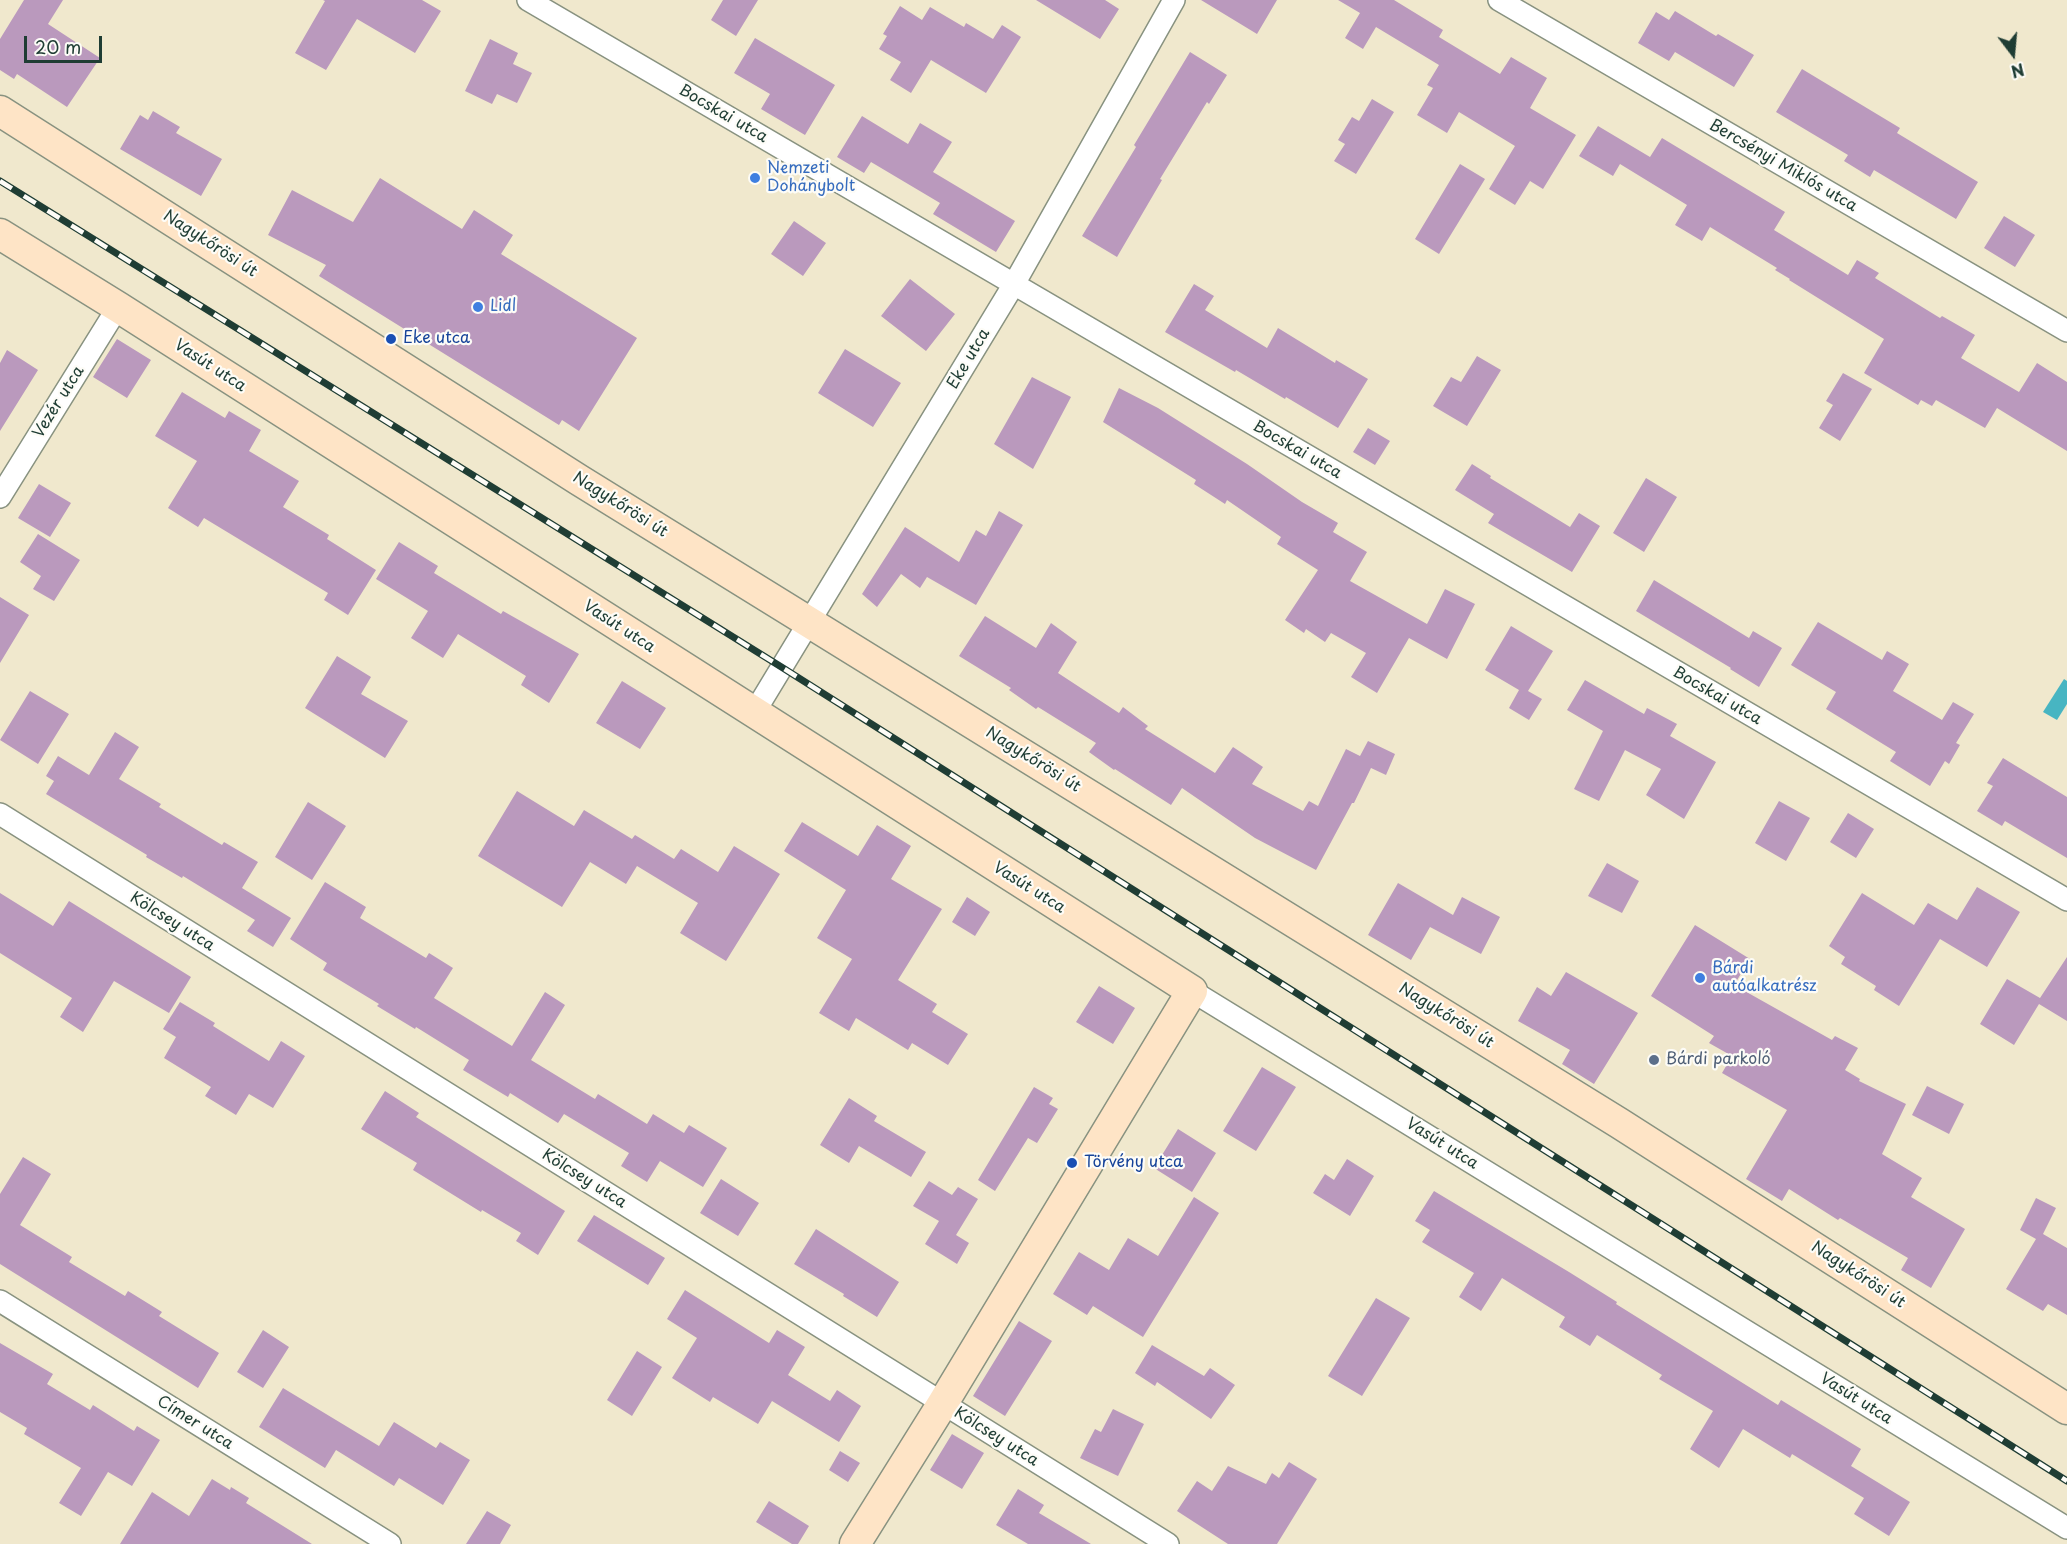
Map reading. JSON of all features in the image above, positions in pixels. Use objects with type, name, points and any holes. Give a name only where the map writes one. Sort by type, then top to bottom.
[{"type":"main road","name":"Nagykőrösi út","points":[[0,111],[569,473],[1619,1123],[2067,1409]]},
{"type":"main road","name":"Vasút utca","points":[[0,234],[1192,991]]},
{"type":"main road","points":[[855,1544],[1192,991]]},
{"type":"street","name":"Bocskai utca","points":[[528,0],[2067,900]]},
{"type":"street","name":"Eke utca","points":[[754,713],[1014,284],[1174,0]]},
{"type":"street","name":"Bercsényi Miklós utca","points":[[1499,0],[2067,331]]},
{"type":"street","name":"Vezér utca","points":[[0,497],[118,307]]},
{"type":"street","name":"Kölcsey utca","points":[[0,814],[1168,1544]]},
{"type":"street","name":"Vasút utca","points":[[1192,991],[2067,1528]]},
{"type":"street","name":"Címer utca","points":[[0,1301],[390,1544]]},
{"type":"water","points":[[2064,679],[2067,681],[2067,704],[2057,720],[2043,712]]},
{"type":"building","points":[[24,0],[63,0],[48,24],[100,58],[67,107],[17,74],[14,79],[0,70],[0,39]]},
{"type":"building","points":[[323,0],[422,0],[441,11],[415,53],[357,19],[326,70],[295,53],[325,1]]},
{"type":"building","points":[[723,0],[758,0],[736,36],[711,20]]},
{"type":"building","points":[[1036,0],[1105,0],[1119,9],[1100,39]]},
{"type":"building","points":[[1201,0],[1277,0],[1257,34]]},
{"type":"building","points":[[1338,0],[1394,0],[1443,30],[1439,37],[1500,74],[1511,57],[1547,78],[1530,108],[1576,135],[1543,189],[1530,181],[1515,205],[1489,189],[1515,146],[1459,112],[1447,133],[1417,115],[1433,88],[1427,85],[1439,65],[1376,27],[1363,49],[1345,38],[1360,13]]},
{"type":"building","points":[[900,6],[922,20],[930,7],[964,27],[966,23],[993,39],[1002,25],[1021,37],[986,93],[931,60],[911,93],[890,80],[901,62],[879,49],[887,36],[883,34]]},
{"type":"building","points":[[1675,11],[1716,36],[1718,34],[1754,55],[1734,87],[1675,52],[1669,61],[1638,43],[1656,12],[1669,20]]},
{"type":"building","points":[[755,38],[835,85],[805,135],[761,109],[770,94],[734,73]]},
{"type":"building","points":[[490,39],[518,53],[513,64],[532,73],[517,103],[497,94],[492,104],[465,91]]},
{"type":"building","points":[[1190,52],[1227,75],[1209,104],[1207,102],[1160,179],[1162,180],[1117,257],[1082,236]]},
{"type":"building","points":[[1802,69],[1900,128],[1897,133],[1978,182],[1956,219],[1874,170],[1870,177],[1844,161],[1848,155],[1776,112]]},
{"type":"building","points":[[1372,99],[1394,112],[1356,174],[1334,161],[1345,144],[1338,140],[1352,117],[1359,121]]},
{"type":"building","points":[[153,111],[180,127],[176,133],[222,159],[201,196],[120,149],[140,115],[148,120]]},
{"type":"building","points":[[862,116],[908,144],[920,123],[952,142],[933,172],[1015,221],[996,252],[933,214],[940,203],[871,162],[864,173],[837,157]]},
{"type":"building","points":[[1598,126],[1650,157],[1662,138],[1785,212],[1774,230],[1848,275],[1857,260],[1879,273],[1875,278],[1940,318],[1942,316],[1975,335],[1961,358],[2019,392],[2037,363],[2067,382],[2067,451],[1997,408],[1985,428],[1936,400],[1932,406],[1921,400],[1918,405],[1864,373],[1884,339],[1789,280],[1775,270],[1777,268],[1710,227],[1702,241],[1675,225],[1687,205],[1620,164],[1613,176],[1579,156]]},
{"type":"building","points":[[1460,164],[1485,179],[1439,254],[1415,239]]},
{"type":"building","name":"Lidl","points":[[380,178],[462,229],[474,210],[513,235],[501,254],[637,338],[579,431],[562,420],[559,425],[319,276],[326,265],[268,235],[292,190],[353,222]]},
{"type":"building","points":[[2004,216],[2035,235],[2015,267],[1984,248]]},
{"type":"building","points":[[794,221],[826,243],[803,276],[771,254]]},
{"type":"building","points":[[910,279],[955,314],[926,351],[881,316]]},
{"type":"building","points":[[1194,284],[1214,296],[1205,310],[1267,348],[1278,328],[1335,363],[1336,360],[1368,379],[1338,428],[1286,397],[1285,399],[1165,332]]},
{"type":"building","points":[[117,339],[151,360],[127,398],[93,377]]},
{"type":"building","points":[[845,349],[901,383],[873,427],[818,393]]},
{"type":"building","points":[[7,350],[38,370],[0,431],[0,363]]},
{"type":"building","points":[[1477,356],[1501,370],[1467,426],[1433,406],[1451,377],[1461,382]]},
{"type":"building","points":[[1843,373],[1872,389],[1840,441],[1819,428],[1833,405],[1826,401]]},
{"type":"building","points":[[1032,377],[1071,397],[1033,469],[994,444]]},
{"type":"building","points":[[1119,388],[1158,408],[1338,523],[1333,532],[1367,552],[1350,581],[1427,624],[1445,589],[1475,604],[1447,659],[1409,638],[1377,693],[1351,677],[1366,653],[1331,633],[1325,642],[1306,629],[1304,633],[1285,620],[1318,570],[1277,544],[1281,537],[1227,500],[1225,504],[1194,484],[1196,480],[1103,422]]},
{"type":"building","points":[[182,392],[225,418],[229,411],[261,430],[249,451],[299,481],[283,507],[329,535],[327,539],[376,570],[348,615],[324,600],[328,593],[204,518],[198,527],[168,508],[197,461],[155,436]]},
{"type":"building","points":[[1368,428],[1390,441],[1375,465],[1353,452]]},
{"type":"building","points":[[1472,464],[1491,476],[1490,478],[1570,527],[1579,513],[1600,526],[1572,572],[1488,523],[1494,514],[1455,490]]},
{"type":"building","points":[[1646,478],[1677,497],[1644,552],[1613,533]]},
{"type":"building","points":[[39,484],[71,503],[50,537],[18,518]]},
{"type":"building","points":[[999,511],[1023,525],[976,605],[927,577],[920,588],[901,574],[877,607],[862,594],[905,527],[959,562],[976,530],[986,536]]},
{"type":"building","points":[[38,534],[80,560],[54,601],[33,589],[41,576],[20,562]]},
{"type":"building","points":[[399,542],[438,566],[434,573],[501,614],[503,611],[579,654],[549,703],[521,685],[526,676],[458,634],[443,658],[411,638],[428,611],[376,579]]},
{"type":"building","points":[[1654,580],[1749,638],[1753,631],[1782,648],[1759,687],[1636,611]]},
{"type":"building","points":[[0,597],[29,615],[0,663]]},
{"type":"building","points":[[985,616],[1036,648],[1051,623],[1077,642],[1058,673],[1119,713],[1123,707],[1148,726],[1145,729],[1215,773],[1233,747],[1263,767],[1252,784],[1303,811],[1309,801],[1318,806],[1346,749],[1360,756],[1368,741],[1395,754],[1386,775],[1371,768],[1316,870],[1255,838],[1182,788],[1171,805],[1089,752],[1096,743],[1038,707],[1036,709],[1009,690],[1011,688],[959,656]]},
{"type":"building","points":[[1818,622],[1882,660],[1887,651],[1909,664],[1893,691],[1942,720],[1953,702],[1974,714],[1956,743],[1960,745],[1949,764],[1945,761],[1930,786],[1890,761],[1896,752],[1826,709],[1836,692],[1791,665]]},
{"type":"building","points":[[1511,626],[1553,651],[1528,691],[1542,699],[1529,720],[1509,708],[1519,690],[1485,670]]},
{"type":"building","points":[[337,656],[371,677],[361,694],[408,721],[385,758],[305,708]]},
{"type":"building","points":[[1585,680],[1644,714],[1647,708],[1677,724],[1670,736],[1716,762],[1684,819],[1646,795],[1661,769],[1625,750],[1599,801],[1574,789],[1603,731],[1567,710]]},
{"type":"building","points":[[622,681],[666,708],[640,749],[596,723]]},
{"type":"building","points":[[30,691],[69,714],[38,764],[0,740]]},
{"type":"building","points":[[115,732],[139,747],[119,779],[161,804],[159,807],[222,845],[224,842],[258,862],[242,888],[291,918],[273,947],[247,931],[255,920],[183,876],[182,878],[146,857],[147,855],[46,794],[54,781],[46,776],[58,756],[89,775]]},
{"type":"building","points":[[2003,758],[2067,797],[2067,858],[2005,821],[2002,826],[1977,811],[1993,786],[1987,783]]},
{"type":"building","points":[[517,791],[574,826],[584,810],[632,839],[635,835],[674,859],[681,849],[718,872],[734,846],[780,874],[726,961],[680,933],[698,903],[637,866],[626,884],[590,862],[562,907],[478,856]]},
{"type":"building","points":[[1779,801],[1810,818],[1786,861],[1755,843]]},
{"type":"building","points":[[308,802],[346,826],[312,880],[275,857]]},
{"type":"building","points":[[1848,813],[1874,829],[1856,858],[1830,842]]},
{"type":"building","points":[[802,822],[858,856],[877,825],[911,846],[891,879],[942,909],[898,980],[937,1004],[932,1012],[968,1034],[948,1065],[912,1043],[908,1050],[856,1018],[849,1031],[819,1013],[852,959],[817,938],[846,890],[784,851]]},
{"type":"building","points":[[1607,863],[1639,881],[1622,913],[1588,896]]},
{"type":"building","points":[[325,882],[366,907],[360,918],[426,958],[429,953],[453,968],[434,998],[512,1046],[545,992],[565,1005],[531,1060],[595,1099],[598,1094],[647,1124],[653,1114],[684,1133],[689,1125],[727,1148],[703,1187],[660,1161],[647,1182],[621,1166],[629,1153],[564,1114],[558,1123],[510,1093],[508,1097],[463,1070],[469,1060],[377,1006],[379,1004],[323,970],[327,963],[290,939]]},
{"type":"building","points":[[1398,883],[1453,915],[1462,897],[1500,917],[1481,954],[1430,927],[1411,960],[1368,935]]},
{"type":"building","points":[[1977,887],[2020,912],[1987,967],[1940,939],[1899,1006],[1874,990],[1876,986],[1841,964],[1845,957],[1829,946],[1862,893],[1914,925],[1928,903],[1957,920]]},
{"type":"building","points":[[0,893],[53,926],[69,901],[191,977],[169,1013],[114,981],[83,1032],[60,1017],[72,998],[0,953]]},
{"type":"building","points":[[967,897],[990,912],[975,936],[952,922]]},
{"type":"building","points":[[1695,925],[1750,959],[1734,985],[1832,1040],[1835,1036],[1858,1048],[1845,1070],[1860,1079],[1859,1081],[1906,1104],[1882,1154],[1922,1178],[1911,1197],[1965,1229],[1931,1288],[1901,1270],[1908,1258],[1840,1218],[1838,1220],[1789,1189],[1782,1201],[1746,1179],[1787,1110],[1722,1073],[1732,1056],[1709,1043],[1714,1036],[1651,996]]},
{"type":"building","points":[[2067,957],[2067,1021],[2039,1004],[2014,1045],[1980,1024],[2007,979],[2040,998]]},
{"type":"building","points":[[1566,972],[1638,1013],[1594,1084],[1562,1064],[1570,1050],[1518,1021],[1537,987],[1551,996]]},
{"type":"building","points":[[1099,986],[1135,1008],[1113,1044],[1076,1022]]},
{"type":"building","points":[[180,1002],[215,1023],[213,1026],[269,1061],[281,1041],[305,1056],[273,1108],[249,1094],[236,1115],[205,1096],[211,1087],[164,1058],[176,1037],[163,1029]]},
{"type":"building","points":[[1262,1067],[1296,1087],[1256,1151],[1223,1131]]},
{"type":"building","points":[[1927,1086],[1964,1104],[1949,1134],[1912,1115]]},
{"type":"building","points":[[1034,1087],[1053,1098],[1049,1104],[1058,1109],[1037,1143],[1028,1138],[995,1191],[978,1180]]},
{"type":"building","points":[[385,1091],[419,1113],[416,1117],[565,1211],[538,1255],[516,1241],[521,1233],[482,1210],[481,1212],[413,1170],[417,1163],[361,1129]]},
{"type":"building","points":[[849,1098],[877,1116],[874,1121],[926,1152],[911,1177],[859,1146],[849,1163],[820,1145]]},
{"type":"building","points":[[1178,1129],[1216,1153],[1192,1192],[1154,1168]]},
{"type":"building","points":[[23,1157],[51,1174],[20,1225],[72,1257],[69,1262],[125,1296],[128,1291],[162,1312],[159,1316],[219,1353],[198,1388],[0,1264],[0,1194]]},
{"type":"building","points":[[1347,1159],[1374,1176],[1350,1216],[1313,1193],[1325,1174],[1334,1180]]},
{"type":"building","points":[[721,1179],[759,1203],[738,1236],[700,1213]]},
{"type":"building","points":[[929,1181],[952,1195],[958,1187],[978,1199],[956,1235],[969,1243],[957,1264],[925,1244],[939,1221],[913,1206]]},
{"type":"building","points":[[1434,1191],[1569,1272],[1778,1405],[1781,1400],[1861,1449],[1851,1466],[1910,1502],[1889,1536],[1854,1514],[1864,1498],[1792,1454],[1790,1458],[1743,1429],[1719,1468],[1690,1449],[1713,1411],[1659,1379],[1662,1375],[1597,1335],[1590,1346],[1559,1327],[1565,1317],[1502,1278],[1481,1311],[1459,1297],[1474,1273],[1422,1242],[1430,1230],[1415,1221]]},
{"type":"building","points":[[1194,1197],[1219,1213],[1143,1337],[1093,1306],[1087,1315],[1053,1294],[1079,1252],[1109,1270],[1128,1238],[1158,1256]]},
{"type":"building","points":[[2036,1198],[2056,1208],[2043,1234],[2067,1248],[2067,1315],[2048,1304],[2043,1311],[2006,1289],[2036,1239],[2020,1230]]},
{"type":"building","points":[[594,1215],[665,1258],[648,1285],[577,1241]]},
{"type":"building","points":[[816,1229],[899,1282],[877,1317],[794,1264]]},
{"type":"building","points":[[685,1290],[769,1343],[777,1330],[805,1347],[788,1375],[830,1401],[837,1390],[861,1406],[839,1442],[772,1401],[758,1424],[713,1397],[710,1402],[672,1378],[697,1338],[667,1319]]},
{"type":"building","points":[[1376,1298],[1410,1318],[1362,1396],[1328,1376]]},
{"type":"building","points":[[1019,1321],[1052,1341],[1005,1416],[973,1396]]},
{"type":"building","points":[[263,1330],[289,1347],[263,1388],[237,1372]]},
{"type":"building","points":[[0,1343],[53,1374],[47,1384],[90,1410],[93,1405],[134,1431],[137,1426],[160,1440],[132,1486],[108,1472],[81,1516],[59,1503],[81,1468],[24,1434],[27,1428],[0,1412]]},
{"type":"building","points":[[1152,1345],[1204,1376],[1210,1368],[1235,1385],[1211,1419],[1157,1382],[1155,1386],[1135,1373]]},
{"type":"building","points":[[637,1351],[662,1367],[632,1416],[607,1400]]},
{"type":"building","points":[[283,1388],[379,1446],[394,1422],[436,1448],[440,1442],[470,1460],[443,1505],[399,1478],[394,1486],[336,1450],[325,1468],[259,1427]]},
{"type":"building","points":[[1113,1409],[1144,1424],[1118,1476],[1080,1458],[1095,1429],[1101,1432]]},
{"type":"building","points":[[952,1434],[984,1453],[962,1489],[930,1470]]},
{"type":"building","points":[[840,1451],[860,1463],[848,1482],[829,1470]]},
{"type":"building","points":[[1289,1462],[1317,1479],[1277,1544],[1228,1544],[1177,1511],[1197,1481],[1212,1491],[1228,1466],[1266,1484],[1272,1473],[1279,1478]]},
{"type":"building","points":[[212,1479],[249,1498],[246,1503],[312,1544],[120,1544],[152,1492],[189,1516]]},
{"type":"building","points":[[1018,1489],[1044,1505],[1039,1513],[1091,1544],[1028,1544],[996,1525]]},
{"type":"building","points":[[769,1501],[809,1526],[798,1544],[792,1544],[756,1522]]},
{"type":"building","points":[[487,1511],[511,1525],[500,1544],[466,1544]]},
{"type":"railway","points":[[0,181],[783,668],[2067,1481]]},
{"type":"place","name":"Nemzeti Dohánybolt","points":[[755,178]]},
{"type":"place","name":"Lidl","points":[[478,307]]},
{"type":"place","name":"Eke utca","points":[[391,339]]},
{"type":"place","name":"Bárdi autóalkatrész","points":[[1700,978]]},
{"type":"place","name":"Bárdi parkoló","points":[[1654,1060]]},
{"type":"place","name":"Törvény utca","points":[[1072,1163]]}]
